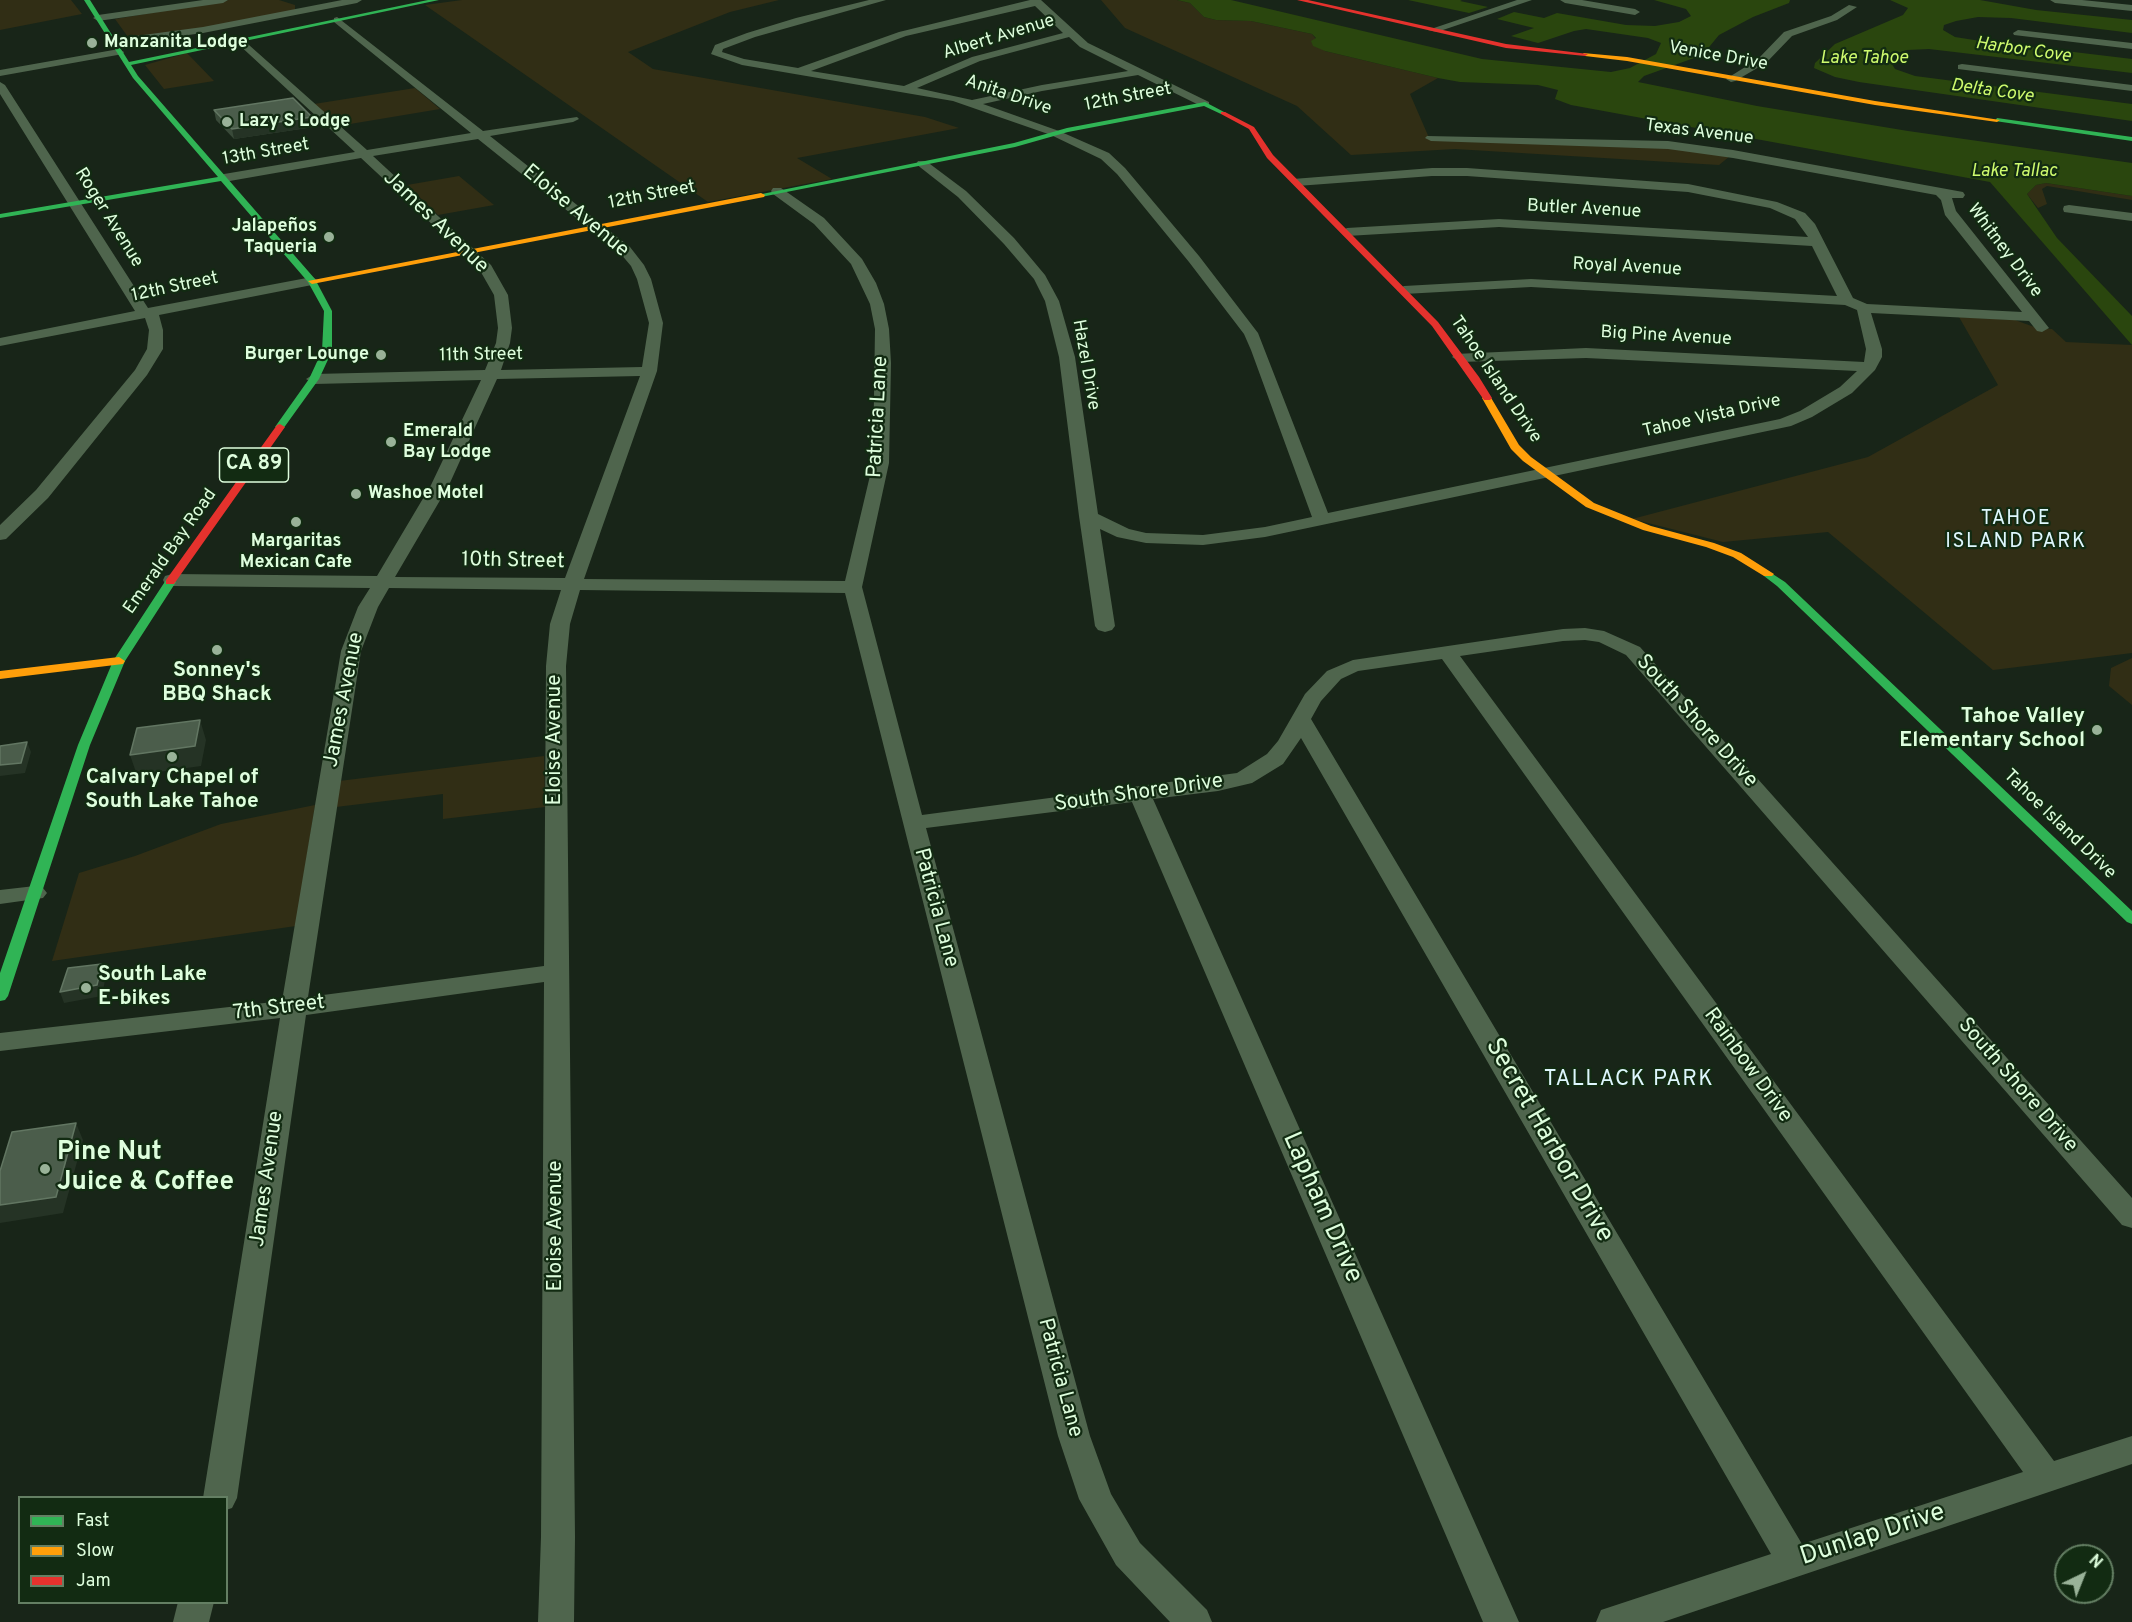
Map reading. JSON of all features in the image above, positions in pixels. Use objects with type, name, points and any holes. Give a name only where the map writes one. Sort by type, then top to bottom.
[{"type":"street","name":"Emerald Bay Road","points":[[0,996],[84,745],[119,661],[172,580],[314,379],[327,351],[330,322],[322,297],[312,281],[119,52],[87,0]]},
{"type":"street","points":[[98,18],[223,0]]},
{"type":"street","points":[[0,73],[119,52],[209,29],[357,0]]},
{"type":"street","points":[[119,52],[240,40],[436,0]]},
{"type":"street","points":[[376,12],[453,0]]},
{"type":"street","name":"Anita Drive","points":[[881,0],[799,20],[733,41],[716,51],[716,54],[731,60],[906,89],[972,103],[1055,133],[1105,156],[1121,171],[1194,259],[1251,333],[1322,521]]},
{"type":"street","name":"Venice Drive","points":[[1300,0],[1523,49],[1638,61],[1937,113],[2132,139]]},
{"type":"street","points":[[1433,30],[1527,0]]},
{"type":"street","points":[[1565,0],[1635,12]]},
{"type":"street","points":[[2055,0],[2132,8]]},
{"type":"street","points":[[799,72],[903,34],[1037,1]]},
{"type":"street","name":"Tahoe Island Drive","points":[[1037,1],[1069,34],[1084,45],[1252,129],[1270,156],[1435,324],[1460,357],[1515,447],[1544,473],[1590,505],[1647,528],[1710,544],[1758,566],[1781,584],[2132,919]]},
{"type":"street","points":[[1731,78],[1762,61],[1788,34],[1834,18],[1852,7]]},
{"type":"street","name":"Eloise Avenue","points":[[337,20],[598,226],[625,250],[638,265],[656,322],[649,371],[560,624],[556,666],[558,1537],[556,1622]]},
{"type":"street","points":[[2018,33],[2132,46]]},
{"type":"street","name":"Albert Avenue","points":[[906,89],[976,59],[1069,34]]},
{"type":"street","name":"James Avenue","points":[[220,1496],[346,670],[358,628],[440,485],[491,375],[503,343],[505,328],[501,295],[484,265],[240,40]]},
{"type":"street","points":[[1962,67],[2132,88]]},
{"type":"street","points":[[972,103],[1042,88],[1140,72]]},
{"type":"street","name":"Roger Avenue","points":[[0,85],[143,312],[151,313]]},
{"type":"street","name":"12th Street","points":[[0,342],[921,164],[1015,145],[1055,133],[1205,104]]},
{"type":"street","name":"13th Street","points":[[0,216],[573,119]]},
{"type":"street","name":"Texas Avenue","points":[[1431,138],[1668,145],[1733,154],[1942,194],[1959,195]]},
{"type":"street","name":"Hazel Drive","points":[[921,164],[934,171],[962,194],[1009,241],[1040,278],[1052,301],[1067,357],[1105,626]]},
{"type":"street","points":[[1297,182],[1451,172],[1688,188],[1744,197],[1788,210],[1808,224],[1847,301],[1865,308],[1864,314],[1874,349],[1870,367]]},
{"type":"street","name":"Patricia Lane","points":[[777,191],[819,221],[857,262],[869,283],[877,304],[882,329],[883,363],[881,463],[853,587],[866,646],[1074,1436],[1096,1498],[1128,1554],[1183,1619]]},
{"type":"street","name":"Whitney Drive","points":[[1865,308],[2037,322],[1950,212],[1947,199],[1942,194]]},
{"type":"street","points":[[2069,209],[2132,217]]},
{"type":"street","name":"Butler Avenue","points":[[1347,232],[1499,224],[1818,242]]},
{"type":"street","name":"Royal Avenue","points":[[1404,290],[1531,283],[1847,301]]},
{"type":"street","points":[[0,535],[42,494],[142,372],[155,349],[156,330],[151,313]]},
{"type":"street","name":"Big Pine Avenue","points":[[1460,357],[1586,353],[1870,367]]},
{"type":"street","name":"Tahoe Vista Drive","points":[[1088,516],[1123,533],[1176,541],[1232,538],[1322,521],[1785,423],[1829,401],[1859,379],[1870,367]]},
{"type":"street","name":"11th Street","points":[[314,379],[649,371]]},
{"type":"street","name":"10th Street","points":[[172,580],[853,587]]},
{"type":"street","name":"South Shore Drive","points":[[913,823],[1140,795],[1244,778],[1275,759],[1288,743],[1312,698],[1323,684],[1334,675],[1353,666],[1374,661],[1448,653],[1563,635],[1585,634],[1604,637],[1633,651],[2132,1217]]},
{"type":"street","name":"Rainbow Drive","points":[[1448,653],[2047,1478]]},
{"type":"street","points":[[0,675],[119,661]]},
{"type":"street","name":"Secret Harbor Drive","points":[[1301,719],[1794,1562]]},
{"type":"street","name":"Lapham Drive","points":[[1140,795],[1501,1622]]},
{"type":"street","points":[[0,897],[35,893]]},
{"type":"street","name":"7th Street","points":[[0,1042],[294,1008],[557,972]]},
{"type":"street","name":"Dunlap Drive","points":[[1614,1622],[2132,1449]]},
{"type":"street","points":[[191,1622],[196,1604]]},
{"type":"shaded area","points":[[0,0],[71,0],[82,14],[0,30]]},
{"type":"shaded area","points":[[229,0],[279,0],[295,5],[295,11],[205,29],[128,37],[115,19]]},
{"type":"shaded area","points":[[462,0],[779,0],[730,12],[628,52],[653,69],[925,117],[959,128],[797,158],[832,179],[708,202],[425,5]]},
{"type":"shaded area","points":[[1101,0],[1177,0],[1190,3],[1204,17],[1216,20],[1251,21],[1312,34],[1325,51],[1438,78],[1410,94],[1430,140],[1662,147],[1730,156],[1719,165],[1455,149],[1351,155],[1297,106],[1125,28]]},
{"type":"shaded area","points":[[187,53],[214,81],[164,89],[145,65]]},
{"type":"shaded area","points":[[415,88],[440,109],[338,126],[314,104]]},
{"type":"shaded area","points":[[459,176],[494,205],[438,215],[407,185]]},
{"type":"shaded area","points":[[2046,183],[2132,196],[2132,200],[2047,186],[2042,189],[2047,204],[2038,208],[2027,194],[2036,185]]},
{"type":"shaded area","points":[[1959,317],[2015,320],[2037,328],[2052,329],[2066,342],[2132,345],[2132,653],[1993,670],[1828,532],[1723,542],[1632,519],[1868,457],[1998,385]]},
{"type":"shaded area","points":[[2132,658],[2132,705],[2109,686],[2111,668]]},
{"type":"shaded area","points":[[544,756],[545,807],[443,819],[443,794],[336,807],[339,781]]},
{"type":"shaded area","points":[[315,805],[296,926],[52,961],[79,873],[135,856],[221,824]]},
{"type":"water","name":"Lake Tallac","points":[[1177,0],[1231,0],[1482,59],[1611,72],[1630,68],[1656,54],[1661,43],[1648,38],[1586,29],[1538,43],[1511,36],[1534,28],[1497,19],[1514,12],[1544,18],[1557,13],[1626,25],[1655,26],[1679,22],[1691,16],[1686,9],[1654,0],[1790,0],[1789,3],[1753,17],[1719,35],[1705,52],[1694,58],[1644,76],[1638,82],[1757,106],[1908,131],[2132,163],[2132,196],[2046,183],[2036,185],[2027,194],[2057,238],[2132,316],[2132,345],[1990,182],[1571,105],[1555,99],[1558,90],[1538,85],[1460,82],[1438,78],[1325,51],[1313,46],[1311,41],[1316,38],[1312,34],[1251,21],[1216,20],[1204,17],[1190,3]]},
{"type":"water","points":[[1408,0],[1462,0],[1460,1],[1488,7],[1469,13]]},
{"type":"water","name":"Lake Tahoe","points":[[1890,0],[1980,0],[2036,10],[2132,20],[2132,33],[2011,18],[1978,17],[1944,25],[1943,30],[1955,37],[1974,40],[2132,59],[2132,73],[1929,49],[1907,50],[1894,54],[1890,61],[1895,69],[1915,76],[2132,104],[2132,121],[1859,82],[1835,77],[1814,68],[1815,63],[1835,44],[1903,15],[1908,8]]},
{"type":"building","points":[[293,98],[312,117],[232,129],[214,110]]},
{"type":"building","points":[[200,720],[195,746],[130,755],[137,728]]},
{"type":"building","points":[[27,742],[21,763],[0,765],[0,746]]},
{"type":"building","points":[[102,964],[97,985],[60,992],[68,968]]},
{"type":"building","points":[[76,1123],[56,1197],[0,1205],[0,1171],[12,1132]]},
{"type":"traffic: fast","points":[[87,0],[135,77],[312,281],[328,311],[327,351],[314,379],[280,427]]},
{"type":"traffic: fast","points":[[126,64],[436,0]]},
{"type":"traffic: fast","points":[[761,195],[1015,145],[1067,130],[1205,104],[1223,113]]},
{"type":"traffic: fast","points":[[1997,120],[2132,139]]},
{"type":"traffic: fast","points":[[0,216],[224,178]]},
{"type":"traffic: fast","points":[[1768,574],[2132,919]]},
{"type":"traffic: fast","points":[[0,996],[84,745],[119,661],[170,582]]},
{"type":"traffic: slow","points":[[1585,54],[1627,59],[1875,103],[1997,120]]},
{"type":"traffic: slow","points":[[312,281],[761,195]]},
{"type":"traffic: slow","points":[[1487,398],[1515,447],[1527,459],[1590,505],[1647,528],[1710,545],[1737,555],[1768,574]]},
{"type":"traffic: slow","points":[[0,675],[119,661]]},
{"type":"traffic: jam","points":[[1300,0],[1506,46],[1585,54]]},
{"type":"traffic: jam","points":[[1223,113],[1252,128],[1270,156],[1435,324],[1487,398]]},
{"type":"traffic: jam","points":[[170,582],[280,427]]},
{"type":"place","name":"Manzanita Lodge","points":[[92,43]]},
{"type":"place","name":"Lazy S Lodge","points":[[227,122]]},
{"type":"place","name":"Jalapeños Taqueria","points":[[329,237]]},
{"type":"place","name":"Burger Lounge","points":[[381,355]]},
{"type":"place","name":"Emerald Bay Lodge","points":[[391,442]]},
{"type":"place","name":"Washoe Motel","points":[[356,494]]},
{"type":"place","name":"Margaritas Mexican Cafe","points":[[296,522]]},
{"type":"place","name":"Sonney's BBQ Shack","points":[[217,650]]},
{"type":"place","name":"Tahoe Valley Elementary School","points":[[2097,730]]},
{"type":"place","name":"Calvary Chapel of South Lake Tahoe","points":[[172,757]]},
{"type":"place","name":"South Lake E-bikes","points":[[86,988]]},
{"type":"place","name":"Pine Nut Juice & Coffee","points":[[45,1169]]},
{"type":"district","name":"TAHOE ISLAND PARK","points":[[2016,532]]},
{"type":"district","name":"TALLACK PARK","points":[[1629,1081]]},
{"type":"water label","name":"Harbor Cove","points":[[2023,51]]},
{"type":"water label","name":"Delta Cove","points":[[1992,92]]}]
